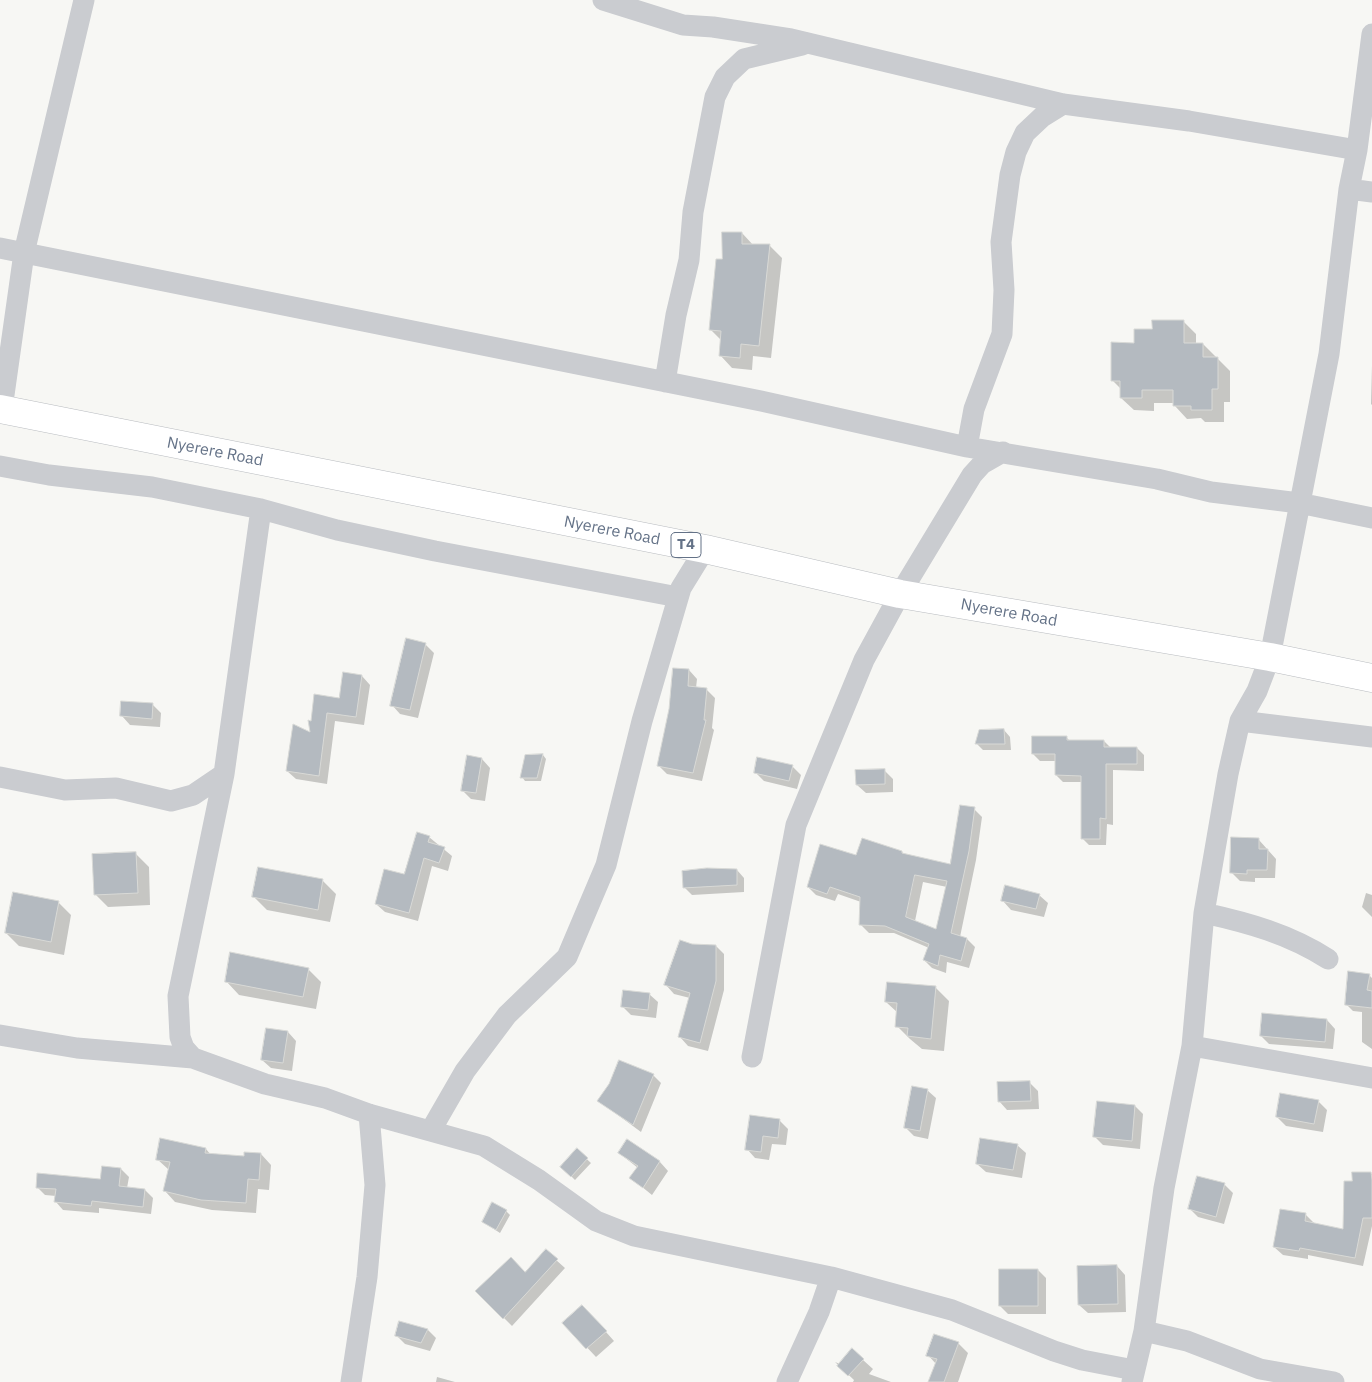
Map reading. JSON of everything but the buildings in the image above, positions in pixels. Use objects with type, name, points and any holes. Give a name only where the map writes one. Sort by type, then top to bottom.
[{"type":"highway","name":"Nyerere Road","points":[[1,409],[705,549],[900,594],[1270,657],[1372,678]]},
{"type":"street","points":[[1,409],[24,253],[84,0]]},
{"type":"street","points":[[603,0],[683,25],[713,27],[809,44],[1063,104],[1189,121],[1275,138],[1358,150]]},
{"type":"street","points":[[0,1035],[77,1048],[193,1058],[265,1084],[325,1098],[369,1114],[484,1146],[499,1154],[596,1221],[618,1230],[643,1238],[831,1277],[952,1310],[1054,1351],[1133,1376],[1144,1330],[1164,1188],[1192,1046],[1204,913],[1228,774],[1240,721],[1257,691],[1270,657],[1329,354],[1349,190],[1358,150],[1372,34]]},
{"type":"street","points":[[665,382],[676,314],[689,260],[692,212],[715,97],[725,77],[744,59],[809,44]]},
{"type":"street","points":[[967,447],[974,409],[1002,334],[1004,290],[1001,242],[1016,152],[1026,133],[1042,117],[1063,104]]},
{"type":"street","points":[[1349,190],[1372,192]]},
{"type":"street","points":[[0,248],[760,401],[967,447],[1157,479],[1210,492],[1299,503],[1372,518]]},
{"type":"street","points":[[752,1057],[796,825],[864,660],[900,594],[972,475],[982,464],[1003,452]]},
{"type":"street","points":[[0,466],[49,475],[152,487],[260,509],[336,530],[435,551],[678,597]]},
{"type":"street","points":[[193,1058],[184,1048],[180,1037],[178,996],[224,774],[260,509]]},
{"type":"street","points":[[432,1130],[465,1071],[506,1015],[561,965],[567,957],[606,865],[642,721],[681,588],[705,549]]},
{"type":"street","points":[[1240,721],[1372,737]]},
{"type":"street","points":[[0,777],[65,790],[109,787],[171,801],[193,795],[224,774]]},
{"type":"street","points":[[1204,913],[1280,933],[1305,944],[1328,959]]},
{"type":"street","points":[[1192,1046],[1372,1078]]},
{"type":"street","points":[[351,1382],[367,1277],[375,1185],[369,1114]]},
{"type":"street","points":[[787,1382],[819,1312],[831,1277]]},
{"type":"street","points":[[1144,1330],[1187,1341],[1260,1369],[1334,1382]]}]
